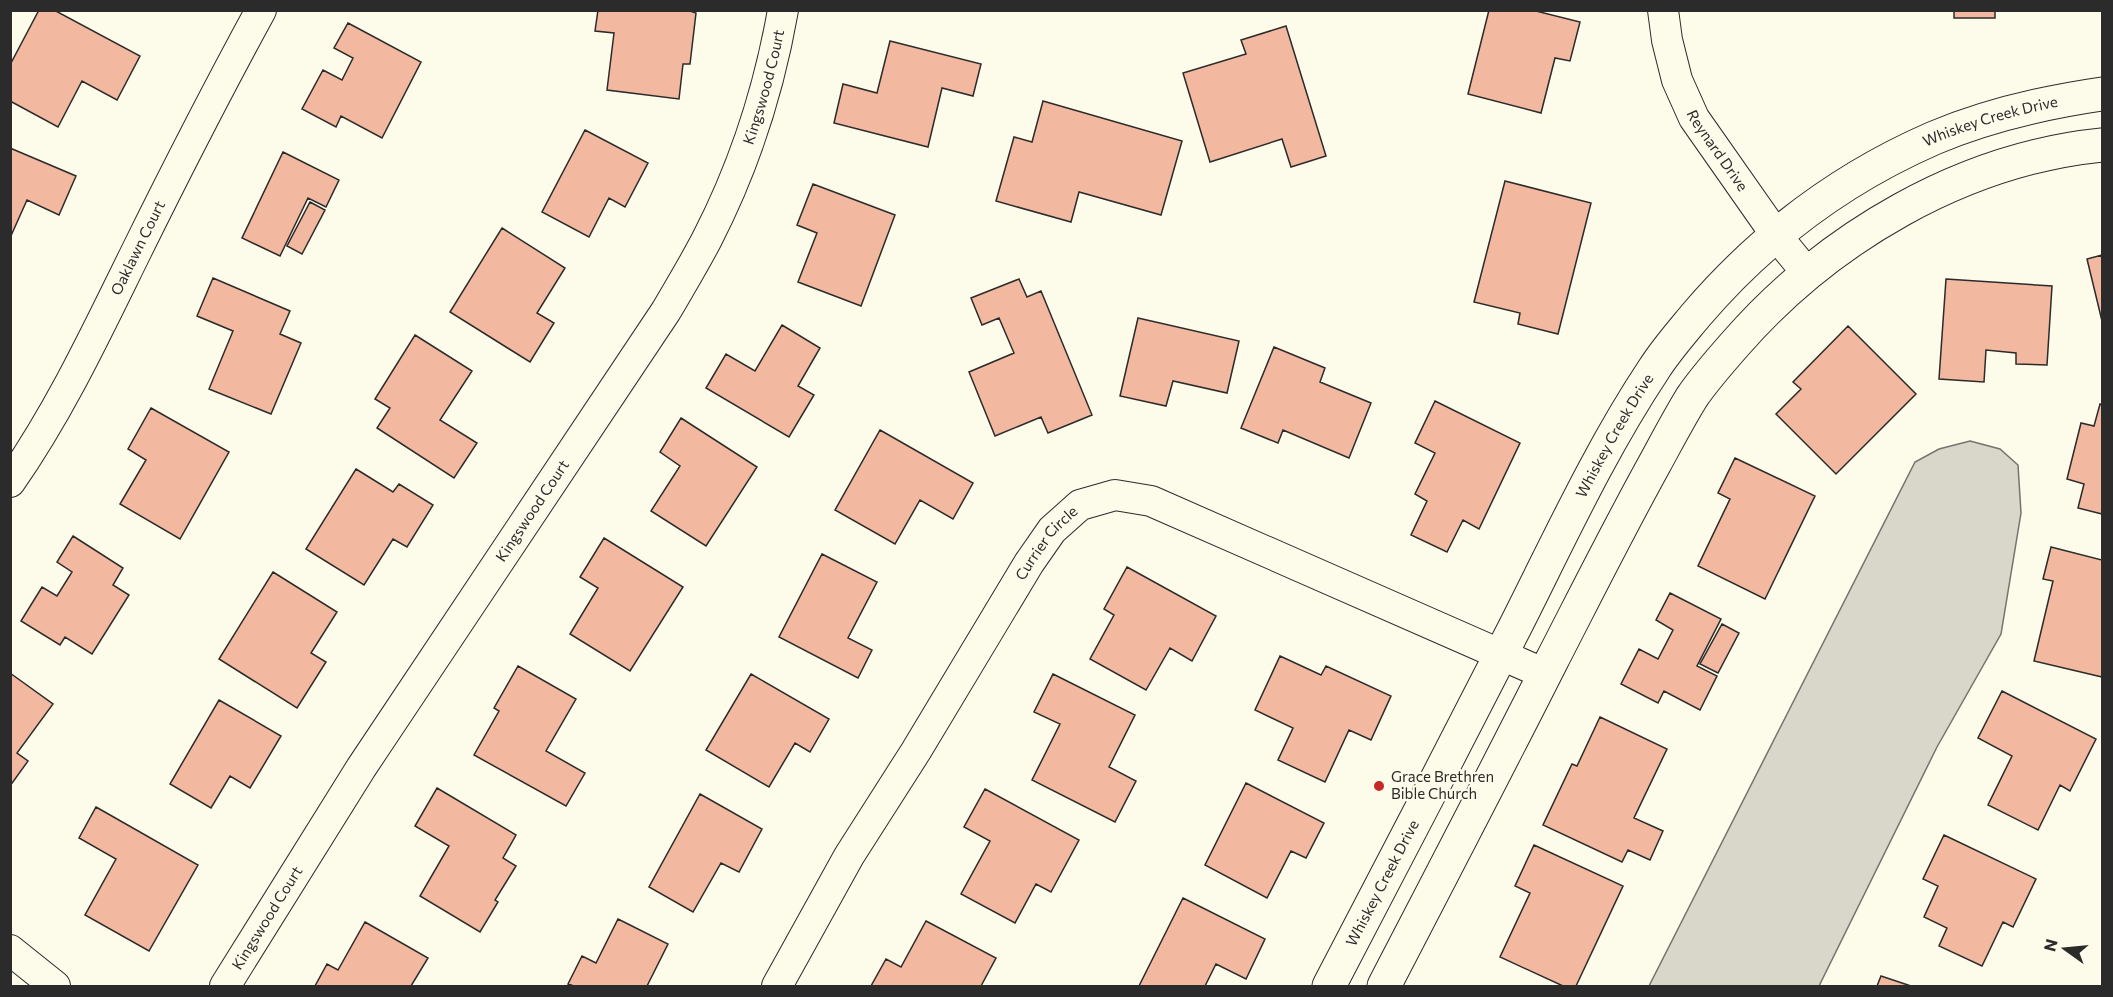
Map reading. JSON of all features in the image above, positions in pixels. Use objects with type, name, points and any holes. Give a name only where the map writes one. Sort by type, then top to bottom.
[{"type":"street","name":"Oaklawn Court","points":[[10,482],[34,448],[75,378],[205,113],[261,10]]},
{"type":"street","name":"Kingswood Court","points":[[225,987],[361,768],[666,311],[707,239],[739,168],[776,53],[783,10]]},
{"type":"street","name":"Reynard Drive","points":[[1663,10],[1667,40],[1677,80],[1694,118],[1776,235],[1807,273]]},
{"type":"street","name":"Whiskey Creek Drive","points":[[1329,987],[1599,463],[1654,368],[1723,284],[1776,235],[1843,186],[1888,160],[1935,138],[1976,123],[2048,104],[2103,94]]},
{"type":"street","points":[[1384,987],[1618,530],[1692,398],[1713,369],[1760,316],[1807,273],[1843,245],[1909,206],[1978,174],[2014,162],[2103,145]]},
{"type":"street","name":"Currier Circle","points":[[777,987],[849,856],[916,752],[1029,563],[1052,530],[1080,505],[1115,495],[1151,501],[1545,674]]},
{"type":"street","points":[[10,950],[55,987]]},
{"type":"shaded area","points":[[1970,441],[2000,449],[2018,465],[2021,513],[2001,634],[1937,747],[1819,986],[1649,986],[1915,462],[1939,449]]},
{"type":"building","points":[[39,10],[54,10],[140,56],[117,100],[82,81],[58,127],[10,101],[10,65]]},
{"type":"building","points":[[598,10],[687,10],[696,13],[690,64],[683,64],[679,99],[607,90],[614,33],[595,31]]},
{"type":"building","points":[[1489,10],[1532,10],[1580,22],[1570,61],[1555,58],[1541,113],[1468,94]]},
{"type":"building","points":[[1954,10],[1995,10],[1995,18],[1954,18]]},
{"type":"building","points":[[348,23],[421,62],[382,138],[341,116],[336,127],[302,109],[323,70],[342,80],[353,58],[334,48]]},
{"type":"building","points":[[1286,26],[1326,156],[1291,167],[1282,139],[1210,162],[1183,73],[1246,54],[1241,40]]},
{"type":"building","points":[[890,41],[981,64],[973,96],[942,88],[928,147],[834,123],[843,84],[877,93]]},
{"type":"building","points":[[1043,101],[1182,141],[1161,215],[1079,192],[1071,222],[996,201],[1014,137],[1032,142]]},
{"type":"building","points":[[585,130],[648,163],[625,207],[609,198],[589,237],[542,212]]},
{"type":"building","points":[[10,148],[76,176],[59,215],[27,200],[10,238]]},
{"type":"building","points":[[283,152],[339,180],[326,207],[308,198],[280,256],[242,238]]},
{"type":"building","points":[[1505,181],[1591,203],[1558,334],[1518,324],[1520,313],[1474,302]]},
{"type":"building","points":[[813,184],[895,215],[861,306],[798,282],[817,233],[797,225]]},
{"type":"building","points":[[310,202],[325,210],[302,254],[287,246]]},
{"type":"building","points":[[502,228],[565,268],[537,313],[554,323],[530,362],[450,312]]},
{"type":"building","points":[[2102,255],[2102,321],[2087,259]]},
{"type":"building","points":[[213,278],[290,311],[280,334],[301,343],[271,414],[209,389],[233,331],[197,316]]},
{"type":"building","points":[[1019,279],[1027,297],[1041,291],[1092,415],[1048,433],[1041,417],[995,436],[969,372],[1014,353],[999,318],[982,325],[971,298]]},
{"type":"building","points":[[1946,279],[2052,286],[2047,365],[2016,364],[2016,353],[1986,350],[1984,382],[1939,379]]},
{"type":"building","points":[[1138,318],[1239,341],[1227,393],[1173,381],[1166,406],[1120,396]]},
{"type":"building","points":[[782,325],[820,348],[798,386],[814,395],[789,437],[706,388],[726,354],[755,371]]},
{"type":"building","points":[[1848,326],[1916,394],[1836,474],[1776,414],[1801,389],[1793,382]]},
{"type":"building","points":[[415,335],[472,371],[440,420],[477,443],[454,478],[377,428],[390,408],[375,399]]},
{"type":"building","points":[[1274,347],[1325,368],[1320,382],[1371,403],[1349,458],[1283,430],[1278,443],[1241,428]]},
{"type":"building","points":[[1435,401],[1520,443],[1479,529],[1463,520],[1447,552],[1411,535],[1427,501],[1415,494],[1435,453],[1415,443]]},
{"type":"building","points":[[2100,404],[2102,405],[2102,514],[2078,508],[2084,484],[2067,479],[2081,423],[2094,426]]},
{"type":"building","points":[[151,408],[229,452],[180,539],[120,504],[146,460],[128,449]]},
{"type":"building","points":[[681,418],[757,467],[706,546],[651,511],[680,466],[660,452]]},
{"type":"building","points":[[880,430],[973,483],[953,519],[920,500],[895,544],[835,510]]},
{"type":"building","points":[[1735,458],[1815,496],[1765,599],[1698,566],[1730,499],[1718,493]]},
{"type":"building","points":[[356,469],[393,492],[399,484],[433,505],[407,547],[393,539],[364,585],[306,549]]},
{"type":"building","points":[[73,536],[123,568],[113,585],[129,595],[92,654],[65,637],[60,645],[21,621],[42,587],[57,596],[72,572],[57,562]]},
{"type":"building","points":[[604,538],[683,587],[630,671],[570,634],[598,588],[580,577]]},
{"type":"building","points":[[2051,547],[2102,560],[2102,677],[2034,661],[2053,581],[2043,579]]},
{"type":"building","points":[[822,554],[877,582],[848,638],[872,650],[858,678],[779,637]]},
{"type":"building","points":[[1127,567],[1216,616],[1192,661],[1170,648],[1146,690],[1090,659],[1114,615],[1104,609]]},
{"type":"building","points":[[273,572],[337,612],[311,653],[326,662],[297,708],[219,659]]},
{"type":"building","points":[[1670,593],[1721,619],[1697,666],[1717,676],[1700,710],[1664,691],[1658,703],[1621,684],[1639,649],[1658,659],[1673,630],[1656,620]]},
{"type":"building","points":[[1722,624],[1739,633],[1718,673],[1700,664]]},
{"type":"building","points":[[1280,656],[1321,675],[1326,666],[1391,696],[1371,740],[1349,730],[1325,782],[1278,760],[1293,728],[1255,710]]},
{"type":"building","points":[[518,666],[576,699],[546,751],[585,773],[566,806],[474,755],[499,711],[494,708]]},
{"type":"building","points":[[10,673],[53,704],[17,753],[28,761],[10,786]]},
{"type":"building","points":[[751,674],[829,719],[810,752],[795,743],[769,787],[706,750]]},
{"type":"building","points":[[1053,674],[1135,715],[1109,767],[1136,781],[1115,822],[1032,780],[1060,724],[1034,712]]},
{"type":"building","points":[[2002,691],[2096,739],[2070,791],[2060,785],[2038,830],[1988,805],[2012,756],[1978,738]]},
{"type":"building","points":[[219,700],[281,736],[250,788],[230,776],[211,808],[170,784]]},
{"type":"building","points":[[1600,717],[1667,749],[1634,818],[1663,831],[1650,860],[1628,850],[1622,862],[1543,825],[1572,764],[1577,766]]},
{"type":"building","points":[[1246,783],[1324,823],[1306,858],[1291,851],[1267,898],[1205,865]]},
{"type":"building","points":[[437,788],[516,835],[503,858],[516,866],[495,900],[498,902],[480,932],[420,896],[449,846],[415,826]]},
{"type":"building","points":[[985,789],[1079,840],[1051,892],[1036,884],[1015,923],[961,894],[990,841],[964,827]]},
{"type":"building","points":[[700,794],[762,829],[739,872],[721,863],[693,912],[649,887]]},
{"type":"building","points":[[96,807],[198,865],[149,951],[85,915],[116,859],[79,838]]},
{"type":"building","points":[[1944,835],[2036,879],[2013,927],[2003,922],[1982,966],[1939,946],[1947,928],[1924,917],[1938,886],[1923,879]]},
{"type":"building","points":[[1534,845],[1623,886],[1576,986],[1563,986],[1500,957],[1530,893],[1515,886]]},
{"type":"building","points":[[1183,898],[1265,939],[1246,979],[1216,964],[1205,986],[1139,986]]},
{"type":"building","points":[[618,919],[668,944],[647,986],[574,986],[568,984],[582,956],[596,963]]},
{"type":"building","points":[[926,921],[996,958],[981,986],[871,986],[886,959],[901,967]]},
{"type":"building","points":[[365,922],[428,958],[411,986],[315,986],[327,964],[338,970]]},
{"type":"building","points":[[1881,976],[1911,986],[1877,986]]},
{"type":"place","name":"Grace Brethren Bible Church","points":[[1379,786]]}]
